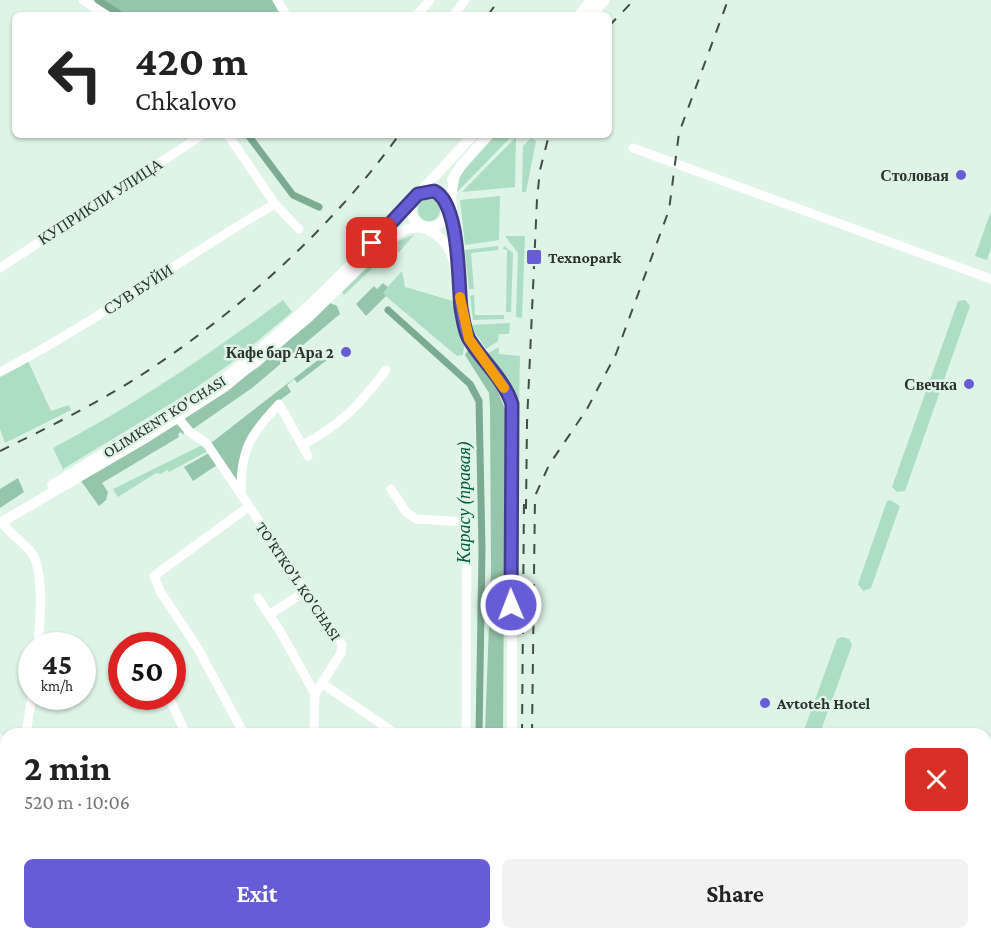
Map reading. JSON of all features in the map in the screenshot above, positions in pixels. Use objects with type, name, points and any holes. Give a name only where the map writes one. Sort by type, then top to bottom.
[{"type":"main road","points":[[582,12],[592,0]]},
{"type":"main road","points":[[595,12],[605,0]]},
{"type":"main road","name":"OLIMKENT KO'CHASI","points":[[1,520],[222,381],[303,313],[470,138]]},
{"type":"main road","points":[[424,226],[440,223],[447,207],[448,191],[455,174],[485,138]]},
{"type":"main road","points":[[455,174],[451,197],[459,295]]},
{"type":"main road","points":[[453,226],[444,199],[436,192],[427,191],[416,196],[411,206],[411,214],[415,221],[451,248],[469,339],[505,388],[512,404],[512,728]]},
{"type":"main road","name":"OLIMKENT KO'CHASI","points":[[1,520],[178,418],[226,386],[278,345],[388,240],[409,228],[424,226]]},
{"type":"street","points":[[83,0],[101,12]]},
{"type":"street","points":[[420,12],[430,0]]},
{"type":"street","name":"КУПРИКЛИ УЛИЦА","points":[[0,268],[197,138]]},
{"type":"street","points":[[230,138],[275,204],[299,229]]},
{"type":"street","points":[[633,148],[991,279]]},
{"type":"street","name":"СУВ БУЙИ","points":[[0,372],[59,340],[222,234],[275,204]]},
{"type":"street","points":[[302,445],[326,433],[346,417],[386,370]]},
{"type":"street","points":[[241,496],[241,470],[248,442],[279,404],[308,456]]},
{"type":"street","name":"TO'RTKO'L KO'CHASI","points":[[178,418],[189,431],[207,444],[307,590],[343,647],[315,694]]},
{"type":"street","points":[[391,489],[406,512],[416,519],[468,522],[466,728]]},
{"type":"street","points":[[241,728],[197,647],[153,576],[248,507]]},
{"type":"street","points":[[1,520],[14,538],[34,556],[40,600],[39,632]]},
{"type":"street","points":[[269,615],[307,590]]},
{"type":"street","points":[[258,598],[315,694],[314,728]]},
{"type":"street","points":[[323,684],[387,728]]},
{"type":"street","points":[[27,728],[30,710]]},
{"type":"street","points":[[175,710],[183,728]]},
{"type":"green space","points":[[102,0],[274,0],[281,12],[121,12]]},
{"type":"green space","points":[[493,138],[509,138],[455,194],[459,176]]},
{"type":"green space","points":[[515,138],[516,138],[515,187],[462,192]]},
{"type":"green space","points":[[531,138],[536,141],[526,192],[522,192],[523,146]]},
{"type":"green space","points":[[500,196],[499,240],[465,245],[460,200]]},
{"type":"green space","points":[[429,199],[439,206],[440,210],[433,220],[429,221],[419,214],[418,210],[425,200]]},
{"type":"green space","points":[[991,211],[991,248],[987,260],[975,256]]},
{"type":"green space","points":[[414,235],[399,252],[382,259],[344,295],[342,292],[384,251],[393,244]]},
{"type":"green space","points":[[505,236],[525,236],[522,318],[516,317],[518,253]]},
{"type":"green space","points":[[498,246],[498,250],[471,253],[474,289],[469,289],[465,250]]},
{"type":"green space","points":[[504,246],[513,253],[511,312],[506,312],[507,250],[503,249]]},
{"type":"green space","points":[[402,271],[405,287],[453,301],[464,346],[463,355],[457,356],[382,293]]},
{"type":"green space","points":[[383,283],[388,287],[383,293],[386,296],[366,316],[356,304],[374,286],[377,289]]},
{"type":"green space","points":[[474,295],[475,315],[504,315],[504,319],[473,320],[470,296]]},
{"type":"green space","points":[[283,300],[292,312],[234,361],[190,392],[63,469],[53,448],[171,378]]},
{"type":"green space","points":[[965,300],[970,306],[905,491],[897,492],[892,487],[958,301]]},
{"type":"green space","points":[[330,303],[337,306],[340,314],[252,388],[193,429],[183,419],[260,366]]},
{"type":"green space","points":[[510,323],[509,334],[499,334],[498,341],[486,349],[470,325]]},
{"type":"green space","points":[[499,347],[499,354],[520,356],[519,406],[512,386],[488,353]]},
{"type":"green space","points":[[468,350],[496,387],[505,409],[503,728],[485,728],[491,570],[489,393],[465,355]]},
{"type":"green space","points":[[334,351],[335,354],[297,383],[294,379],[287,385],[291,392],[269,410],[252,432],[241,457],[237,485],[211,443],[323,356]]},
{"type":"green space","points":[[28,361],[51,411],[69,405],[71,410],[5,443],[0,429],[0,376]]},
{"type":"green space","points":[[179,423],[184,432],[183,435],[181,432],[178,434],[179,437],[102,483],[108,492],[106,500],[99,506],[81,481]]},
{"type":"green space","points":[[202,445],[208,451],[169,472],[167,470],[161,474],[156,473],[118,497],[113,489]]},
{"type":"green space","points":[[209,453],[217,465],[193,481],[184,467]]},
{"type":"green space","points":[[18,478],[24,492],[0,508],[0,489]]},
{"type":"green space","points":[[890,500],[900,506],[871,588],[863,591],[858,584],[887,501]]},
{"type":"green space","points":[[842,637],[849,639],[852,645],[822,728],[805,728],[837,639]]},
{"type":"waterway","name":"Карасу (правая)","points":[[98,0],[116,12]]},
{"type":"waterway","name":"Карасу (правая)","points":[[250,138],[293,195],[319,207]]},
{"type":"waterway","name":"Карасу (правая)","points":[[388,310],[470,384],[479,401],[482,550],[479,728]]},
{"type":"railway","points":[[490,12],[499,0]]},
{"type":"railway","points":[[612,23],[634,0]]},
{"type":"railway","points":[[532,728],[535,496],[549,465],[587,409],[616,354],[669,210],[679,133],[728,0]]},
{"type":"railway","points":[[0,451],[115,391],[187,344],[221,318],[254,291],[317,232],[346,201],[397,138]]},
{"type":"railway","points":[[526,509],[527,423],[537,199],[540,170],[548,138]]},
{"type":"railway","points":[[522,728],[524,500]]},
{"type":"slow traffic","points":[[460,297],[464,327],[469,339],[504,388]]},
{"type":"place","name":"Столовая","points":[[961,175]]},
{"type":"place","name":"Texnopark","points":[[534,257]]},
{"type":"place","name":"Кафе бар Ара 2","points":[[346,352]]},
{"type":"place","name":"Свечка","points":[[969,384]]},
{"type":"place","name":"Avtoteh Hotel","points":[[765,703]]},
{"type":"route","points":[[372,243],[418,194],[434,191],[442,196],[453,226],[459,295],[466,333],[505,388],[512,404],[511,605]]}]
